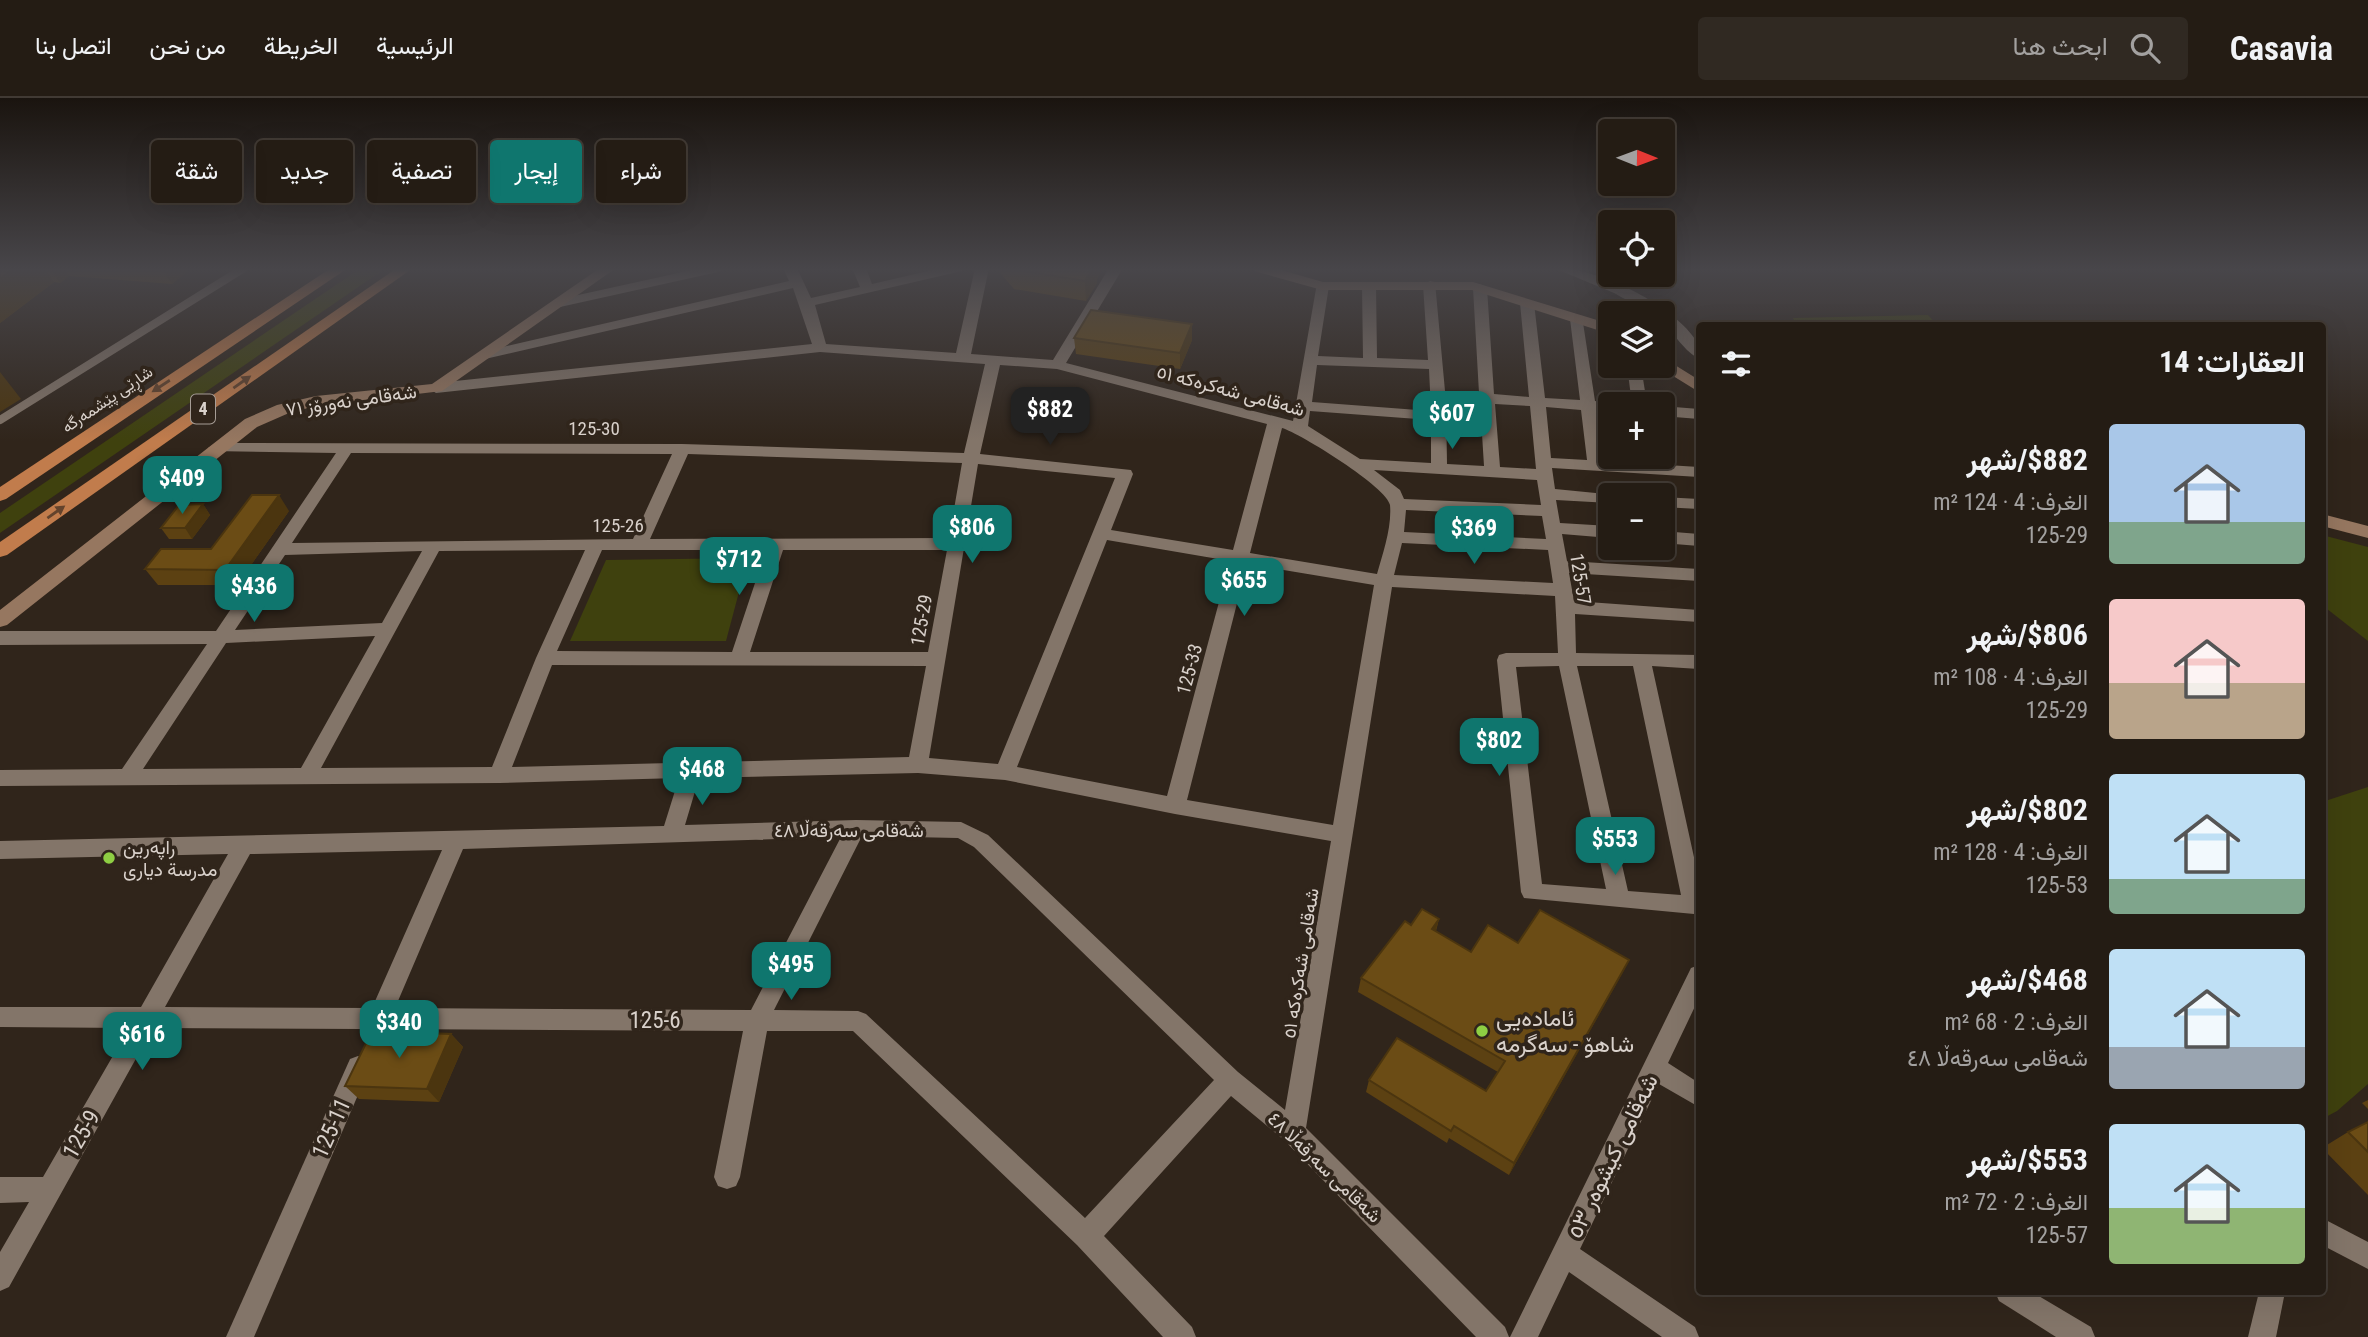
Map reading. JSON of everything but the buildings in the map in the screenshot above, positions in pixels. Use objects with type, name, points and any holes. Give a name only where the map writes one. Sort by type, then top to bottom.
[{"type":"highway","name":"شاڕێی پێشمەرگە","points":[[0,495],[254,326]]},
{"type":"highway","name":"4","points":[[0,551],[323,326]]},
{"type":"street","name":"شەقامی نەورۆز ٧١","points":[[0,620],[251,423],[283,408],[316,401],[436,388],[527,326]]},
{"type":"street","points":[[485,355],[614,326]]},
{"type":"street","points":[[814,326],[820,348]]},
{"type":"street","points":[[963,357],[970,326]]},
{"type":"street","points":[[1057,365],[1081,326]]},
{"type":"street","points":[[1300,428],[1316,326]]},
{"type":"street","points":[[1370,326],[1370,362]]},
{"type":"street","points":[[1433,326],[1439,468]]},
{"type":"street","points":[[1482,326],[1492,472]]},
{"type":"street","name":"125-57","points":[[1529,326],[1550,519],[1564,598],[1567,661],[1619,899]]},
{"type":"street","points":[[1356,464],[1492,472],[1596,465],[1578,326]]},
{"type":"street","points":[[1675,326],[1696,350]]},
{"type":"street","name":"شەقامی شەکرەکە ٥١","points":[[436,388],[820,348],[1057,365],[1300,428],[1356,464],[1394,494],[1398,504],[1395,537],[1384,581],[1293,1132]]},
{"type":"street","name":"125-29","points":[[918,765],[971,457],[993,359]]},
{"type":"street","points":[[1311,360],[1436,365]]},
{"type":"street","points":[[1675,371],[1696,385]]},
{"type":"street","points":[[1438,395],[1598,406]]},
{"type":"street","points":[[1304,406],[1438,415]]},
{"type":"street","points":[[1675,412],[1696,414]]},
{"type":"street","name":"125-33","points":[[1175,806],[1276,420]]},
{"type":"street","points":[[127,778],[347,448]]},
{"type":"street","name":"125-30","points":[[216,449],[682,449],[971,457],[1125,474],[1102,534]]},
{"type":"street","points":[[638,546],[682,449]]},
{"type":"street","points":[[1675,467],[1696,471]]},
{"type":"street","points":[[1395,537],[1550,519],[1598,502]]},
{"type":"street","points":[[1675,503],[1696,504]]},
{"type":"street","points":[[1398,504],[1550,519],[1598,529]]},
{"type":"street","points":[[2326,521],[2368,532]]},
{"type":"street","points":[[1005,772],[1102,534],[1241,555],[1384,581],[1564,598],[1696,616]]},
{"type":"street","points":[[1675,538],[1696,540]]},
{"type":"street","name":"125-26","points":[[281,549],[434,545],[595,547],[956,544]]},
{"type":"street","points":[[307,775],[434,545]]},
{"type":"street","points":[[738,660],[776,545]]},
{"type":"street","points":[[499,775],[545,658],[595,547]]},
{"type":"street","points":[[1558,566],[1696,575]]},
{"type":"street","points":[[0,638],[222,637],[388,629]]},
{"type":"street","points":[[545,658],[936,659]]},
{"type":"street","points":[[1642,659],[1693,862],[1696,908],[1532,892],[1506,660],[1642,659],[1696,662]]},
{"type":"street","points":[[0,778],[499,775],[918,765],[1005,772],[1175,806],[1342,835]]},
{"type":"street","points":[[673,832],[692,770]]},
{"type":"street","points":[[727,1177],[757,1021],[856,828]]},
{"type":"street","name":"شەقامی سەرقەڵا ٤٨","points":[[0,850],[456,841],[856,828],[961,830],[981,841],[1230,1080],[1293,1132],[1495,1337]]},
{"type":"street","name":"125-11","points":[[240,1337],[456,841]]},
{"type":"street","name":"125-9","points":[[0,1278],[245,844]]},
{"type":"street","name":"شەقامی کیشوەر ٥٣","points":[[1524,1337],[1696,981]]},
{"type":"street","name":"125-6","points":[[0,1017],[859,1021],[1086,1236],[1182,1337]]},
{"type":"street","points":[[1654,1068],[1696,1094]]},
{"type":"street","points":[[1086,1236],[1230,1080]]},
{"type":"street","points":[[0,1190],[50,1189]]},
{"type":"street","points":[[2326,1233],[2368,1255]]},
{"type":"street","points":[[1564,1254],[1685,1337]]},
{"type":"street","points":[[2013,1295],[2075,1335]]},
{"type":"street","points":[[2262,1337],[2271,1295]]},
{"type":"lane","points":[[0,420],[151,326]]},
{"type":"shaded area","points":[[276,326],[302,326],[0,533],[0,513]]},
{"type":"shaded area","points":[[2326,536],[2368,547],[2368,641],[2326,608]]},
{"type":"shaded area","points":[[748,558],[726,641],[570,641],[606,560]]},
{"type":"shaded area","points":[[2368,787],[2368,1084],[2337,1111],[2326,1117],[2326,801]]},
{"type":"place","name":"ڕاپەڕین مدرسة ديارى","points":[[109,858]]},
{"type":"place","name":"ئامادەیی شاهۆ - سەگرمە","points":[[1482,1031]]}]
